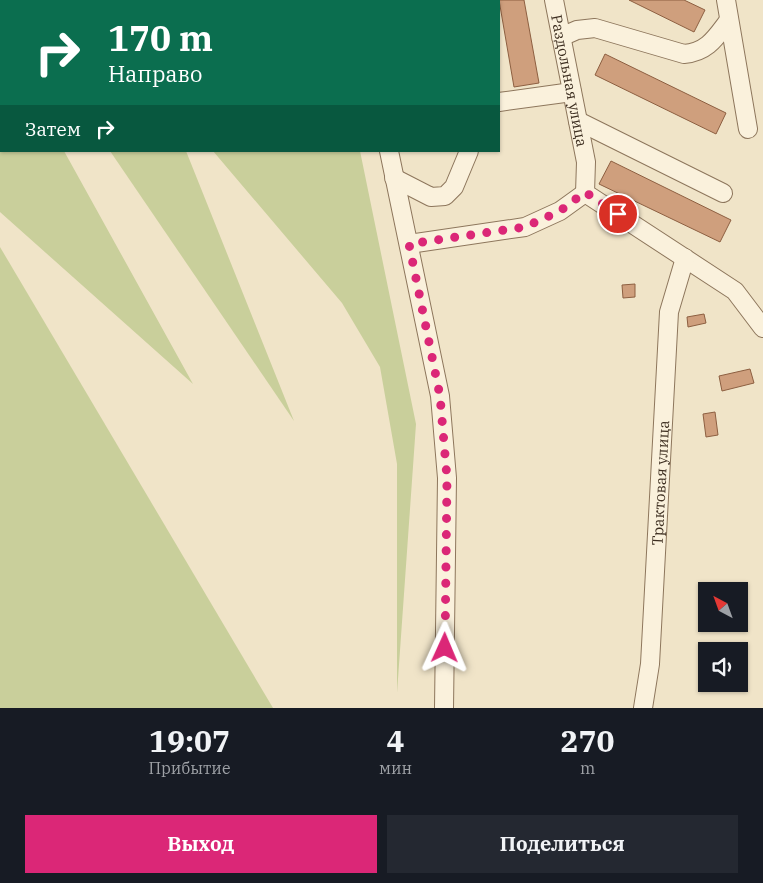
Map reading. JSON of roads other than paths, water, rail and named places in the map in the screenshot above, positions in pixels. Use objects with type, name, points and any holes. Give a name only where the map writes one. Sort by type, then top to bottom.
[{"type":"street","name":"Раздольная улица","points":[[554,0],[586,162],[585,192]]},
{"type":"street","points":[[726,0],[748,129]]},
{"type":"street","points":[[561,38],[577,30],[595,28],[684,54],[698,52],[714,41],[729,20]]},
{"type":"street","points":[[500,102],[572,92]]},
{"type":"street","points":[[578,121],[723,193]]},
{"type":"street","points":[[389,152],[440,396],[447,478],[444,708]]},
{"type":"street","points":[[394,178],[431,197],[445,196],[454,188],[469,152]]},
{"type":"street","points":[[409,244],[525,227],[560,211],[585,192],[735,290],[763,328]]},
{"type":"street","name":"Трактовая улица","points":[[643,708],[650,664],[670,312],[685,258]]}]
